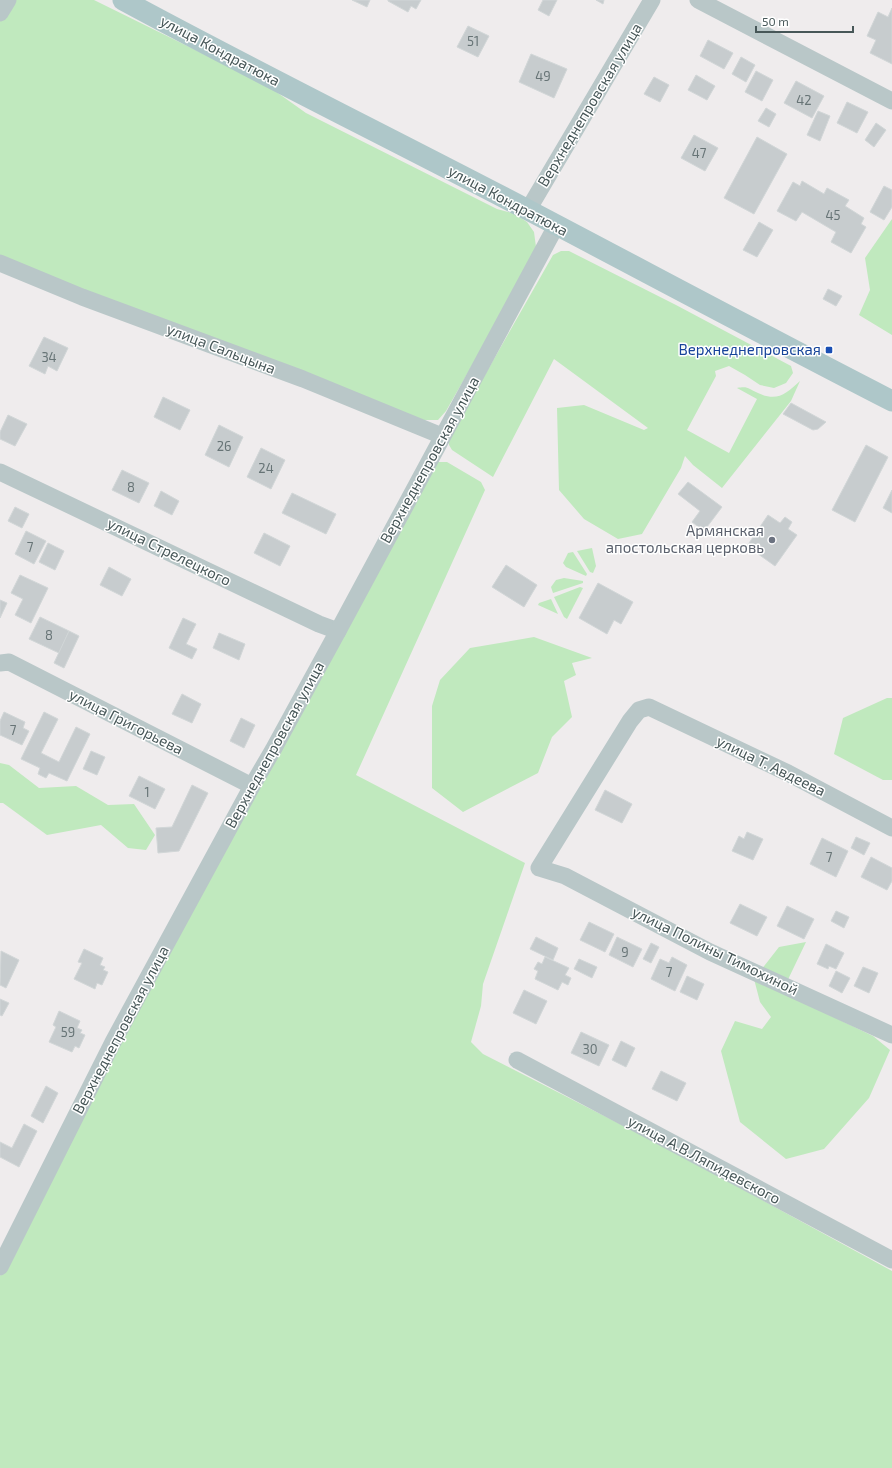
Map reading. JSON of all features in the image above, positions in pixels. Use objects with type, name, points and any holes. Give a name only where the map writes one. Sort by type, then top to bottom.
[{"type":"main road","name":"улица Кондратюка","points":[[123,0],[212,48],[528,210],[892,401]]},
{"type":"street","points":[[0,13],[8,0]]},
{"type":"street","name":"Верхнеднепровская улица","points":[[528,210],[652,0]]},
{"type":"street","points":[[698,0],[892,101]]},
{"type":"street","name":"Верхнеднепровская улица","points":[[0,1267],[113,1042],[338,631],[556,226]]},
{"type":"street","name":"улица Сальцына","points":[[0,263],[82,297],[303,379],[442,436]]},
{"type":"street","name":"улица Стрелецкого","points":[[0,472],[319,624],[338,631]]},
{"type":"street","name":"улица Григорьева","points":[[0,663],[9,662],[252,786]]},
{"type":"street","name":"улица Т. Авдеева","points":[[539,868],[630,721],[639,710],[649,707],[788,773],[892,828]]},
{"type":"street","name":"улица Полины Тимохиной","points":[[539,868],[565,876],[710,952],[892,1035]]},
{"type":"street","name":"улица А.В.Ляпидевского","points":[[517,1060],[892,1260]]},
{"type":"green space","points":[[12,0],[94,0],[238,71],[275,91],[306,113],[497,209],[515,214],[527,222],[534,232],[536,247],[532,260],[446,411],[438,420],[421,420],[0,256],[0,21]]},
{"type":"green space","points":[[892,219],[892,335],[859,315],[870,290],[865,258]]},
{"type":"green space","points":[[561,251],[569,251],[676,305],[791,366],[793,373],[786,383],[774,388],[760,385],[729,366],[715,371],[716,376],[687,430],[729,453],[757,399],[737,388],[746,388],[765,396],[776,397],[786,393],[800,381],[791,401],[722,488],[693,465],[685,456],[681,468],[642,534],[618,539],[584,519],[559,490],[557,408],[584,405],[644,430],[648,428],[554,359],[493,477],[452,450],[449,445],[449,438],[553,255]]},
{"type":"green space","points":[[437,462],[447,462],[481,482],[485,490],[356,775],[525,863],[483,984],[481,1006],[471,1042],[483,1054],[667,1148],[892,1271],[892,1468],[0,1468],[0,1276],[32,1211],[172,941]]},
{"type":"green space","points":[[592,548],[596,566],[593,573],[590,572],[577,551]]},
{"type":"green space","points":[[573,552],[587,574],[586,576],[566,567],[563,563],[568,553]]},
{"type":"green space","points":[[564,578],[583,581],[583,583],[553,593],[551,587],[556,580]]},
{"type":"green space","points":[[580,587],[583,588],[567,619],[564,617],[554,597]]},
{"type":"green space","points":[[551,599],[558,614],[538,605],[539,603]]},
{"type":"green space","points":[[534,637],[592,658],[572,663],[576,675],[564,681],[572,717],[552,737],[538,773],[463,812],[432,788],[432,706],[440,680],[470,648]]},
{"type":"green space","points":[[887,698],[892,698],[892,780],[883,780],[834,754],[843,718]]},
{"type":"green space","points":[[0,763],[9,765],[39,788],[76,786],[108,805],[134,804],[155,835],[146,850],[128,848],[101,825],[47,835],[3,803],[0,803]]},
{"type":"green space","points":[[806,942],[782,992],[873,1036],[890,1050],[869,1098],[824,1149],[786,1159],[740,1122],[721,1051],[735,1021],[762,1029],[771,1017],[760,1002],[754,979],[779,947]]},
{"type":"building","points":[[352,0],[370,0],[367,7]]},
{"type":"building","points":[[388,0],[421,0],[416,9],[411,6],[408,12]]},
{"type":"building","points":[[543,0],[557,0],[549,16],[538,10]]},
{"type":"building","points":[[596,0],[604,0],[603,4]]},
{"type":"building","points":[[892,8],[892,64],[870,53],[876,40],[867,36],[878,12],[888,17]]},
{"type":"building","points":[[468,26],[489,36],[478,57],[457,47]]},
{"type":"building","points":[[708,40],[733,53],[724,69],[700,56]]},
{"type":"building","points":[[531,54],[567,69],[554,98],[519,82]]},
{"type":"building","points":[[741,57],[755,65],[746,82],[732,74]]},
{"type":"building","points":[[756,71],[773,80],[762,101],[745,92]]},
{"type":"building","points":[[696,75],[715,86],[707,100],[688,90]]},
{"type":"building","points":[[654,77],[669,85],[660,102],[644,94]]},
{"type":"building","points":[[796,81],[824,96],[812,118],[784,103]]},
{"type":"building","points":[[847,102],[868,112],[857,133],[837,123]]},
{"type":"building","points":[[766,108],[776,114],[769,127],[758,121]]},
{"type":"building","points":[[818,111],[830,116],[820,141],[807,135]]},
{"type":"building","points":[[876,123],[886,130],[874,147],[865,140]]},
{"type":"building","points":[[694,135],[718,148],[705,171],[681,158]]},
{"type":"building","points":[[757,137],[787,154],[754,214],[724,198]]},
{"type":"building","points":[[802,181],[824,194],[827,188],[849,200],[845,206],[864,218],[861,224],[866,227],[851,253],[831,242],[836,232],[802,212],[796,221],[777,211],[793,182],[800,186]]},
{"type":"building","points":[[884,186],[892,190],[892,207],[884,220],[870,212]]},
{"type":"building","points":[[759,222],[773,230],[757,257],[743,250]]},
{"type":"building","points":[[828,289],[842,296],[836,306],[823,299]]},
{"type":"building","points":[[44,337],[68,348],[57,371],[48,366],[45,374],[29,366]]},
{"type":"building","points":[[163,397],[190,410],[180,430],[154,417]]},
{"type":"building","points":[[791,403],[826,422],[818,429],[813,430],[783,414]]},
{"type":"building","points":[[8,415],[27,424],[15,446],[0,439],[0,432]]},
{"type":"building","points":[[219,425],[243,437],[229,467],[205,455]]},
{"type":"building","points":[[866,445],[888,457],[855,522],[832,510]]},
{"type":"building","points":[[261,448],[285,460],[271,489],[247,477]]},
{"type":"building","points":[[122,470],[149,483],[139,503],[112,490]]},
{"type":"building","points":[[688,482],[722,507],[704,531],[692,522],[700,511],[678,494]]},
{"type":"building","points":[[892,490],[892,513],[883,508]]},
{"type":"building","points":[[161,491],[179,501],[172,515],[154,506]]},
{"type":"building","points":[[292,493],[336,514],[326,534],[282,513]]},
{"type":"building","points":[[15,507],[29,514],[22,528],[8,521]]},
{"type":"building","name":"Армянская апостольская церковь","points":[[768,515],[780,523],[785,517],[792,522],[788,529],[797,535],[775,566],[747,546]]},
{"type":"building","points":[[26,531],[46,541],[34,564],[15,554]]},
{"type":"building","points":[[264,533],[290,546],[280,566],[254,553]]},
{"type":"building","points":[[48,543],[64,551],[55,570],[39,562]]},
{"type":"building","points":[[506,565],[537,585],[524,607],[492,587]]},
{"type":"building","points":[[109,567],[131,579],[122,596],[100,585]]},
{"type":"building","points":[[20,575],[48,588],[31,623],[15,615],[23,599],[11,593]]},
{"type":"building","points":[[598,583],[633,602],[621,624],[614,620],[607,634],[579,618]]},
{"type":"building","points":[[0,600],[7,603],[0,618]]},
{"type":"building","points":[[40,617],[69,631],[59,653],[29,639]]},
{"type":"building","points":[[183,618],[196,624],[186,644],[197,649],[192,659],[169,648]]},
{"type":"building","points":[[69,631],[79,636],[64,668],[54,663]]},
{"type":"building","points":[[219,633],[245,644],[239,660],[213,648]]},
{"type":"building","points":[[182,694],[201,704],[192,723],[172,714]]},
{"type":"building","points":[[4,712],[25,722],[23,728],[29,731],[22,745],[0,735],[0,721]]},
{"type":"building","points":[[44,712],[58,719],[41,753],[59,762],[76,727],[90,734],[67,781],[49,773],[46,778],[38,774],[40,768],[21,759]]},
{"type":"building","points":[[241,718],[255,725],[244,748],[230,741]]},
{"type":"building","points":[[91,751],[105,757],[97,775],[83,769]]},
{"type":"building","points":[[139,776],[165,789],[155,809],[129,796]]},
{"type":"building","points":[[192,785],[208,793],[179,851],[158,853],[156,828],[172,827]]},
{"type":"building","points":[[605,790],[632,804],[622,823],[595,810]]},
{"type":"building","points":[[747,832],[763,839],[753,860],[732,851],[739,836],[744,839]]},
{"type":"building","points":[[856,837],[870,843],[864,855],[851,848]]},
{"type":"building","points":[[822,838],[848,851],[836,877],[810,864]]},
{"type":"building","points":[[871,857],[892,868],[892,881],[887,890],[861,877]]},
{"type":"building","points":[[740,904],[767,917],[757,936],[730,923]]},
{"type":"building","points":[[787,906],[814,919],[804,939],[777,926]]},
{"type":"building","points":[[836,911],[849,917],[844,928],[831,921]]},
{"type":"building","points":[[589,922],[614,934],[605,952],[580,940]]},
{"type":"building","points":[[536,937],[558,948],[553,960],[530,949]]},
{"type":"building","points":[[617,937],[642,949],[633,967],[609,955]]},
{"type":"building","points":[[651,943],[659,947],[651,963],[643,959]]},
{"type":"building","points":[[826,944],[844,953],[836,969],[829,966],[828,969],[817,964]]},
{"type":"building","points":[[84,949],[103,958],[100,965],[105,967],[103,970],[108,972],[102,985],[97,983],[95,989],[74,979],[82,963],[78,962]]},
{"type":"building","points":[[1,951],[19,960],[6,988],[0,985]]},
{"type":"building","points":[[545,957],[569,968],[565,975],[571,978],[568,985],[562,982],[558,990],[535,979],[538,971],[534,969],[538,962],[542,964]]},
{"type":"building","points":[[672,957],[687,965],[675,991],[651,979],[660,959],[669,963]]},
{"type":"building","points":[[579,959],[597,967],[592,978],[574,969]]},
{"type":"building","points":[[863,967],[878,973],[869,993],[854,986]]},
{"type":"building","points":[[836,971],[850,978],[842,993],[829,986]]},
{"type":"building","points":[[687,976],[704,984],[697,1000],[680,992]]},
{"type":"building","points":[[524,990],[547,1001],[536,1024],[513,1013]]},
{"type":"building","points":[[0,999],[9,1003],[2,1016],[0,1015]]},
{"type":"building","points":[[59,1011],[80,1021],[77,1028],[82,1030],[80,1033],[85,1035],[79,1048],[75,1046],[72,1052],[49,1042],[56,1027],[53,1025]]},
{"type":"building","points":[[581,1032],[609,1045],[599,1066],[571,1053]]},
{"type":"building","points":[[621,1041],[635,1048],[626,1067],[612,1060]]},
{"type":"building","points":[[661,1071],[686,1083],[677,1101],[652,1089]]},
{"type":"building","points":[[46,1086],[58,1093],[43,1123],[31,1116]]},
{"type":"building","points":[[24,1124],[37,1131],[19,1167],[0,1157],[0,1142],[12,1148]]},
{"type":"place","name":"Верхнеднепровская","points":[[829,350]]},
{"type":"place","name":"Армянская апостольская церковь","points":[[772,540]]}]
